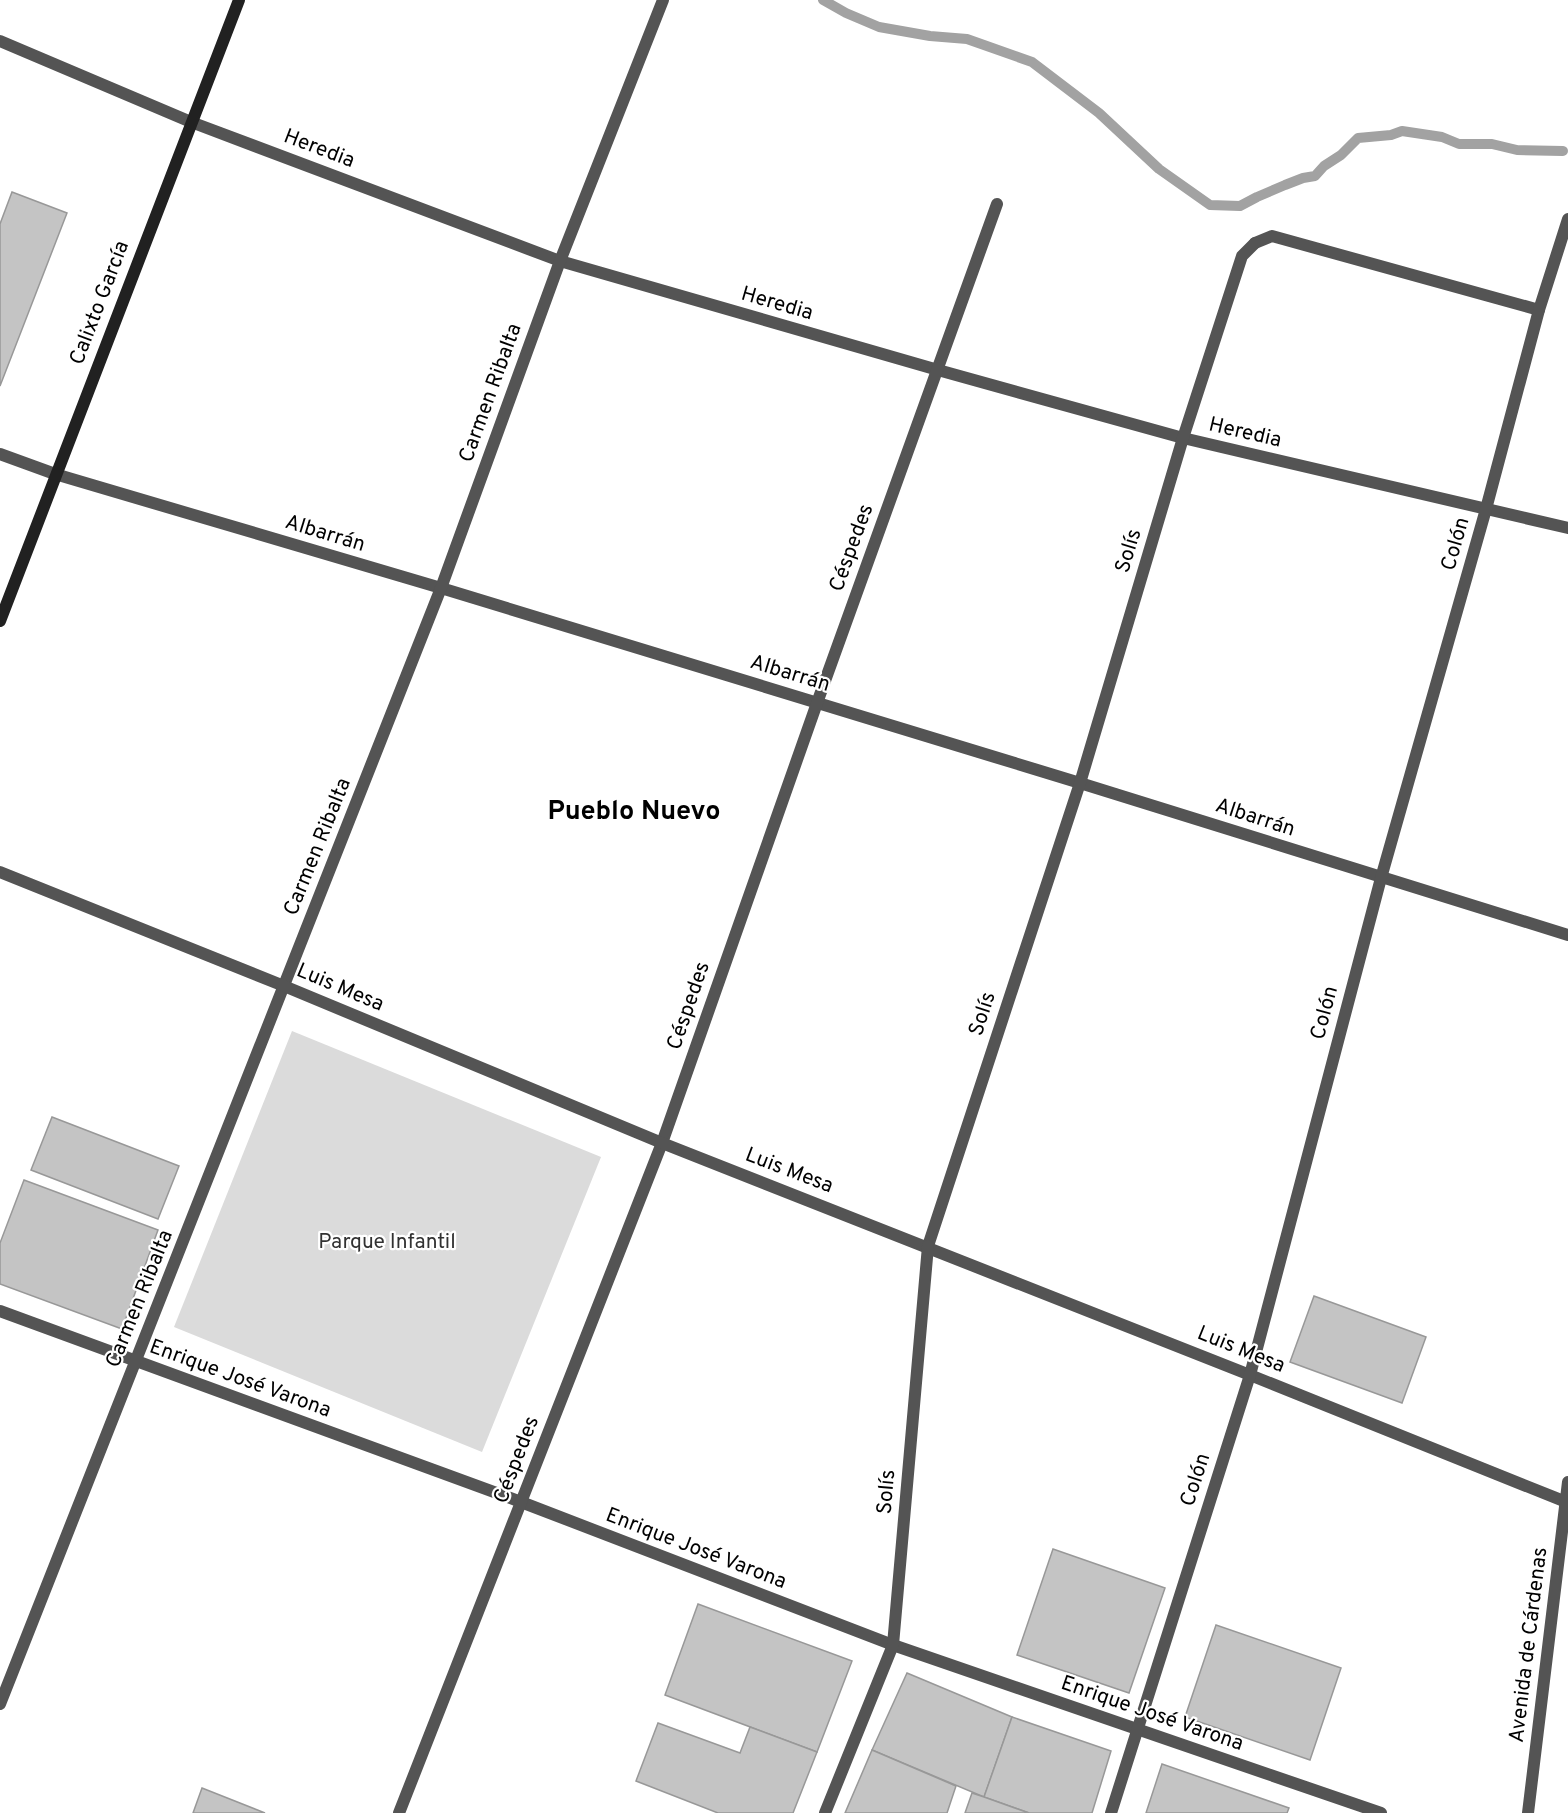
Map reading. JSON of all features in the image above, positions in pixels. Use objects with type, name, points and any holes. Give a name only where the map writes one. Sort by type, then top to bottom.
[{"type":"main road","name":"Calixto García","points":[[0,621],[239,0]]},
{"type":"street","name":"Carmen Ribalta","points":[[0,1704],[441,588],[560,261],[663,0]]},
{"type":"street","name":"Heredia","points":[[0,41],[191,122],[560,261],[1183,438],[1568,528]]},
{"type":"street","name":"Céspedes","points":[[399,1813],[662,1143],[817,703],[997,204]]},
{"type":"street","name":"Colón","points":[[1111,1813],[1250,1375],[1381,878],[1486,509],[1539,310],[1568,219]]},
{"type":"street","name":"Solís","points":[[825,1813],[893,1646],[928,1246],[1080,783],[1183,438],[1242,256],[1254,243],[1272,236],[1539,310]]},
{"type":"street","name":"Albarrán","points":[[0,454],[55,474],[441,588],[1568,935]]},
{"type":"street","name":"Luis Mesa","points":[[0,872],[284,986],[662,1143],[928,1246],[1566,1502]]},
{"type":"street","name":"Enrique José Varona","points":[[0,1311],[521,1502],[893,1646],[1381,1813]]},
{"type":"street","name":"Avenida de Cárdenas","points":[[1528,1813],[1568,1482]]},
{"type":"green space","name":"Parque Infantil","points":[[292,1031],[601,1157],[482,1452],[174,1327]]},
{"type":"building","points":[[12,192],[67,213],[0,386],[0,224]]},
{"type":"building","points":[[52,1117],[179,1166],[158,1219],[31,1170]]},
{"type":"building","points":[[24,1180],[158,1230],[122,1329],[0,1284],[0,1243]]},
{"type":"building","points":[[1314,1296],[1426,1337],[1402,1403],[1290,1362]]},
{"type":"building","points":[[1053,1549],[1165,1588],[1129,1693],[1017,1655]]},
{"type":"building","points":[[698,1604],[852,1661],[817,1752],[665,1695]]},
{"type":"building","points":[[1216,1625],[1341,1668],[1310,1760],[1185,1717]]},
{"type":"building","points":[[907,1673],[1012,1717],[984,1797],[872,1750]]},
{"type":"building","points":[[1012,1717],[1111,1751],[1092,1813],[1029,1813],[984,1797]]},
{"type":"building","points":[[658,1723],[740,1753],[750,1727],[817,1752],[793,1813],[718,1813],[636,1781]]},
{"type":"building","points":[[872,1750],[956,1786],[947,1813],[845,1813]]},
{"type":"building","points":[[1162,1764],[1289,1808],[1287,1813],[1146,1813]]},
{"type":"building","points":[[202,1788],[265,1813],[193,1813]]},
{"type":"building","points":[[972,1793],[984,1797],[1029,1813],[965,1813]]},
{"type":"waterway","points":[[823,0],[879,27],[930,36],[967,39],[1032,62],[1099,113],[1159,169],[1210,205],[1240,206],[1285,185],[1315,176],[1358,138],[1391,135],[1402,131],[1442,137],[1459,144],[1492,144],[1517,150],[1563,151]]},
{"type":"district","name":"Pueblo Nuevo","points":[[634,812]]}]
